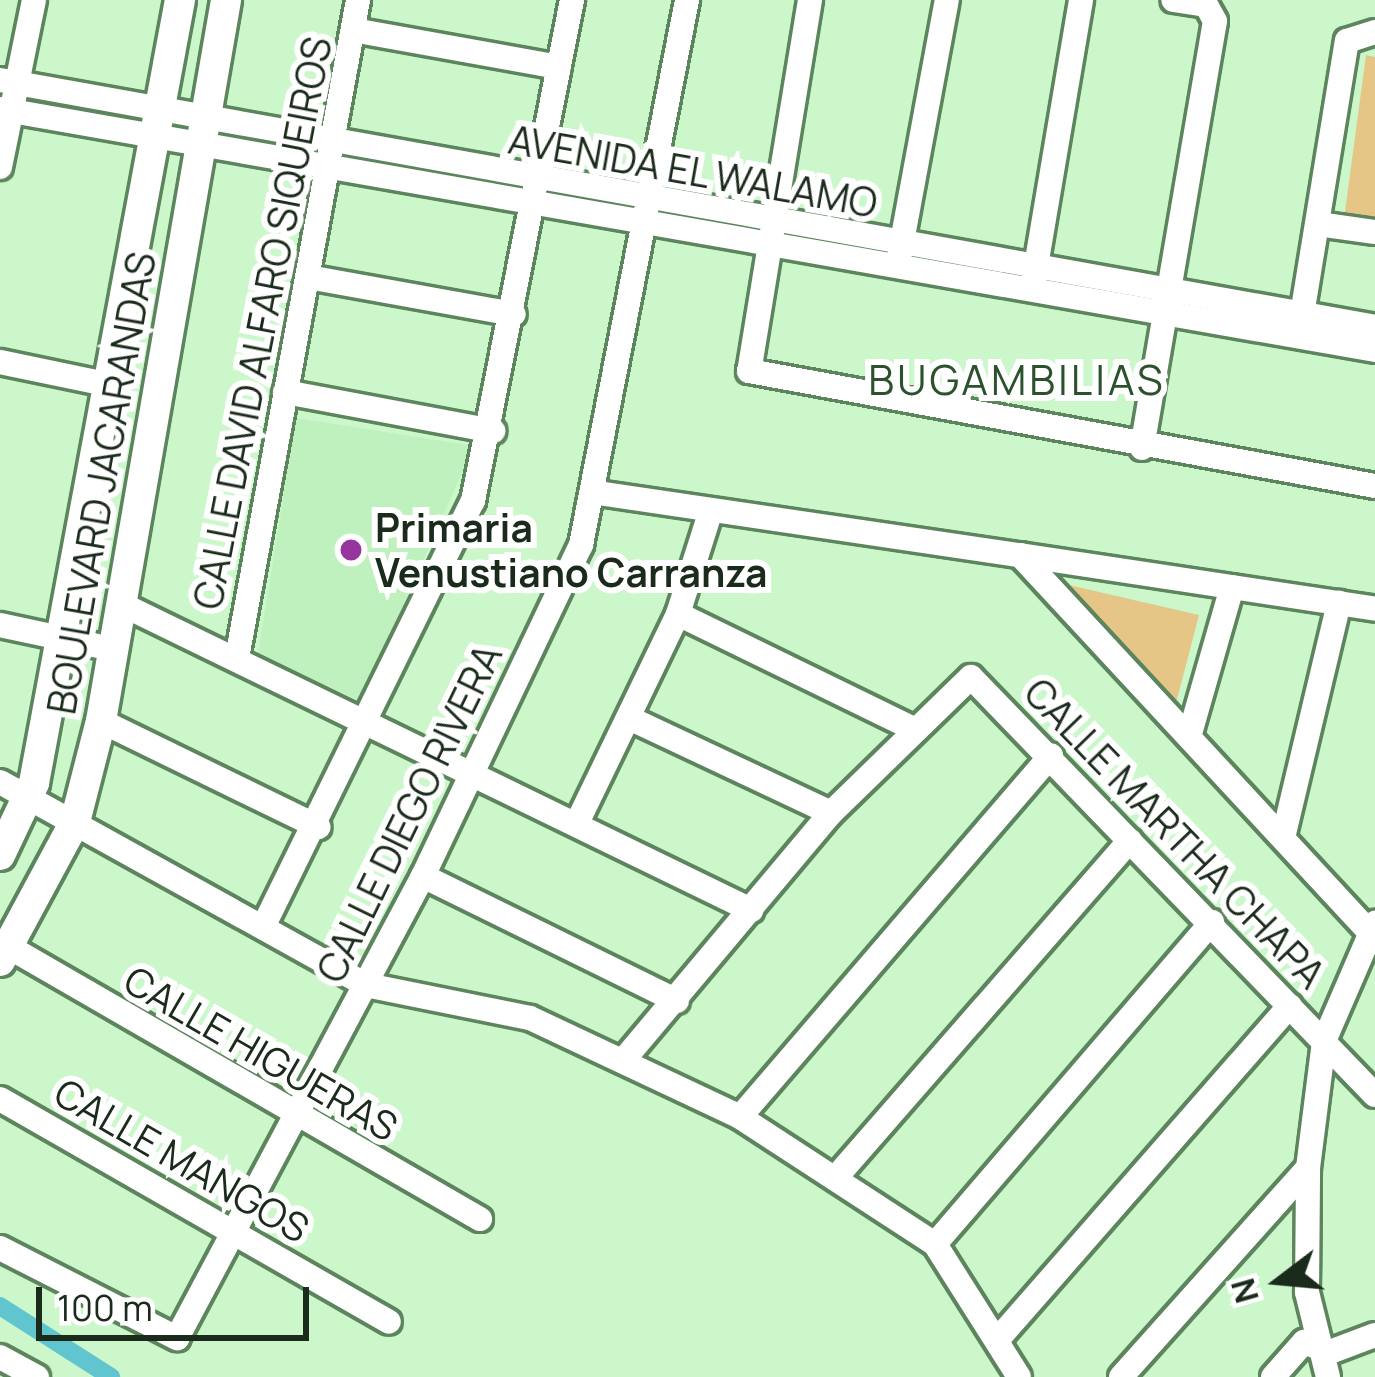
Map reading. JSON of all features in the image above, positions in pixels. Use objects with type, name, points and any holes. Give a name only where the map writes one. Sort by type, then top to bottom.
[{"type":"main road","name":"BOULEVARD JACARANDAS","points":[[0,855],[30,799],[180,0]]},
{"type":"main road","name":"BOULEVARD JACARANDAS","points":[[4,954],[75,822],[101,721],[226,0]]},
{"type":"street","points":[[0,167],[9,81],[34,0]]},
{"type":"street","name":"CALLE DAVID ALFARO SIQUEIROS","points":[[237,658],[358,0]]},
{"type":"street","points":[[265,923],[318,827],[473,501],[493,430],[572,0]]},
{"type":"street","name":"CALLE DIEGO RIVERA","points":[[0,1248],[167,1342],[234,1226],[423,876],[598,493],[687,0]]},
{"type":"street","points":[[810,0],[749,370],[1142,448],[1375,486]]},
{"type":"street","points":[[899,256],[947,0]]},
{"type":"street","points":[[1034,281],[1081,0]]},
{"type":"street","points":[[1142,448],[1215,21],[1206,5],[1173,0]]},
{"type":"street","points":[[353,29],[559,68]]},
{"type":"street","points":[[1300,327],[1347,41],[1375,32]]},
{"type":"street","name":"AVENIDA EL WALAMO","points":[[9,81],[158,125]]},
{"type":"street","name":"AVENIDA EL WALAMO","points":[[6,110],[202,132],[1300,327],[1375,350]]},
{"type":"street","points":[[1318,224],[1375,232]]},
{"type":"street","points":[[308,277],[514,314]]},
{"type":"street","name":"AVENIDA EL WALAMO","points":[[1300,327],[1375,327]]},
{"type":"street","points":[[0,362],[110,385]]},
{"type":"street","points":[[285,392],[493,430]]},
{"type":"street","points":[[598,493],[1375,609]]},
{"type":"street","points":[[577,823],[678,614],[710,513]]},
{"type":"street","points":[[1020,555],[1374,932],[1324,1041],[1308,1168],[1317,1346],[1328,1377]]},
{"type":"street","points":[[1190,737],[1232,587]]},
{"type":"street","points":[[118,603],[369,719],[751,910]]},
{"type":"street","points":[[1283,838],[1339,603]]},
{"type":"street","points":[[626,1057],[831,814],[912,728],[678,614]]},
{"type":"street","points":[[0,625],[112,650]]},
{"type":"street","name":"CALLE MARTHA CHAPA","points":[[912,728],[971,677],[1375,1095]]},
{"type":"street","points":[[629,718],[831,814]]},
{"type":"street","points":[[101,721],[318,827]]},
{"type":"street","points":[[740,1118],[1051,755]]},
{"type":"street","points":[[0,782],[265,923],[366,985],[530,1018],[626,1057],[838,1175],[935,1244],[1019,1377]]},
{"type":"street","points":[[838,1175],[1130,840]]},
{"type":"street","points":[[423,876],[677,1001]]},
{"type":"street","points":[[935,1244],[1212,922]]},
{"type":"street","name":"CALLE HIGUERAS","points":[[4,954],[480,1219]]},
{"type":"street","points":[[998,1339],[1290,1006]]},
{"type":"street","name":"CALLE MANGOS","points":[[0,1099],[234,1226],[389,1322]]},
{"type":"street","points":[[1121,1377],[1308,1168]]},
{"type":"street","points":[[1274,1377],[1304,1342],[1330,1352],[1375,1335]]},
{"type":"street","points":[[0,1357],[37,1377]]},
{"type":"shaded area","points":[[1366,55],[1375,57],[1375,223],[1344,219]]},
{"type":"shaded area","name":"Primaria Venustiano Carranza","points":[[296,418],[474,446],[360,701],[258,654]]},
{"type":"shaded area","points":[[1060,583],[1199,615],[1175,707]]},
{"type":"waterway","points":[[0,1306],[111,1377]]},
{"type":"place","name":"Primaria Venustiano Carranza","points":[[351,550]]},
{"type":"district","name":"BUGAMBILIAS","points":[[1017,379]]}]
